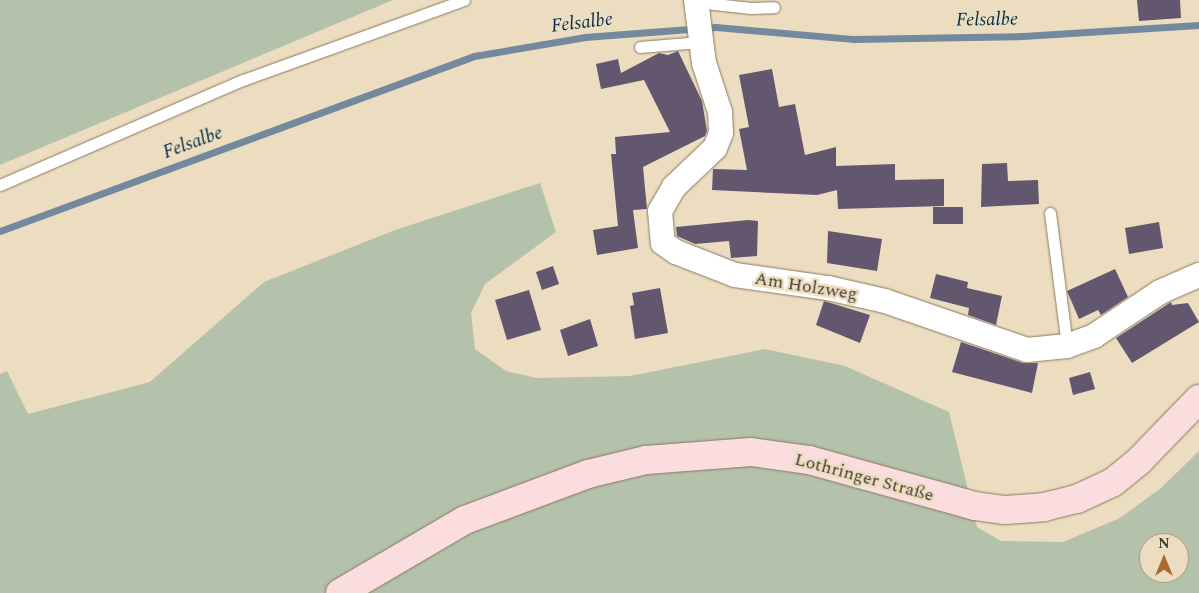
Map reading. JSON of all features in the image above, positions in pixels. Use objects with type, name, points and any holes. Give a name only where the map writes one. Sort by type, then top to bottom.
[{"type":"main road","name":"Lothringer Straße","points":[[340,593],[465,520],[562,483],[646,460],[751,452],[809,460],[975,506],[1005,510],[1044,507],[1077,499],[1112,483],[1140,460],[1199,399]]},
{"type":"street","name":"Am Holzweg","points":[[696,5],[700,40],[720,112],[721,133],[715,148],[687,172],[665,201],[659,222],[663,243],[696,262],[735,275],[828,288],[885,301],[1005,344],[1027,350],[1067,346],[1094,336],[1160,292],[1199,275]]},
{"type":"lane","points":[[0,185],[243,80],[464,0]]},
{"type":"lane","points":[[696,5],[752,8],[774,7]]},
{"type":"lane","points":[[640,47],[700,40]]},
{"type":"lane","points":[[1050,213],[1067,346]]},
{"type":"green space","points":[[0,0],[393,0],[0,165]]},
{"type":"green space","points":[[540,183],[556,232],[485,284],[471,313],[475,349],[506,371],[537,378],[630,376],[765,349],[845,366],[949,412],[977,527],[1001,541],[1063,542],[1120,518],[1161,488],[1199,451],[1199,593],[0,593],[0,374],[7,371],[28,414],[150,382],[264,282],[395,230]]},
{"type":"building","points":[[1137,0],[1180,0],[1181,18],[1139,21]]},
{"type":"building","points":[[678,51],[702,101],[707,131],[705,136],[643,167],[647,209],[633,210],[638,248],[597,255],[593,230],[618,226],[611,154],[616,154],[615,137],[670,132],[644,80],[601,89],[596,64],[618,59],[621,73],[659,53],[668,55]]},
{"type":"building","points":[[772,69],[779,107],[795,104],[805,155],[836,147],[836,166],[895,164],[895,180],[944,179],[944,206],[838,209],[837,190],[817,195],[712,190],[713,169],[747,170],[739,129],[749,127],[739,75]]},
{"type":"building","points":[[1007,163],[1008,181],[1038,180],[1039,204],[981,207],[982,164]]},
{"type":"building","points":[[933,207],[963,207],[963,224],[933,224]]},
{"type":"building","points":[[748,220],[758,221],[757,256],[731,258],[729,241],[695,244],[677,236],[676,227]]},
{"type":"building","points":[[1159,222],[1163,248],[1129,254],[1125,228]]},
{"type":"building","points":[[828,231],[882,239],[877,271],[827,263]]},
{"type":"building","points":[[553,266],[559,284],[542,290],[536,272]]},
{"type":"building","points":[[1115,269],[1128,297],[1101,315],[1098,310],[1079,319],[1067,291]]},
{"type":"building","points":[[936,274],[968,282],[967,288],[1002,296],[996,325],[968,315],[969,308],[930,298]]},
{"type":"building","points":[[660,288],[668,333],[635,339],[630,306],[634,305],[632,293]]},
{"type":"building","points":[[529,290],[541,330],[507,340],[495,300]]},
{"type":"building","points":[[824,301],[870,315],[860,343],[816,325]]},
{"type":"building","points":[[1171,302],[1172,305],[1188,303],[1199,322],[1132,363],[1116,338]]},
{"type":"building","points":[[590,319],[598,346],[568,356],[560,330]]},
{"type":"building","points":[[961,342],[1023,363],[1038,363],[1032,393],[952,372]]},
{"type":"building","points":[[1090,372],[1095,389],[1073,395],[1069,378]]},
{"type":"waterway","name":"Felsalbe","points":[[0,231],[474,56],[585,37],[716,27],[854,39],[1023,36],[1199,25]]}]
